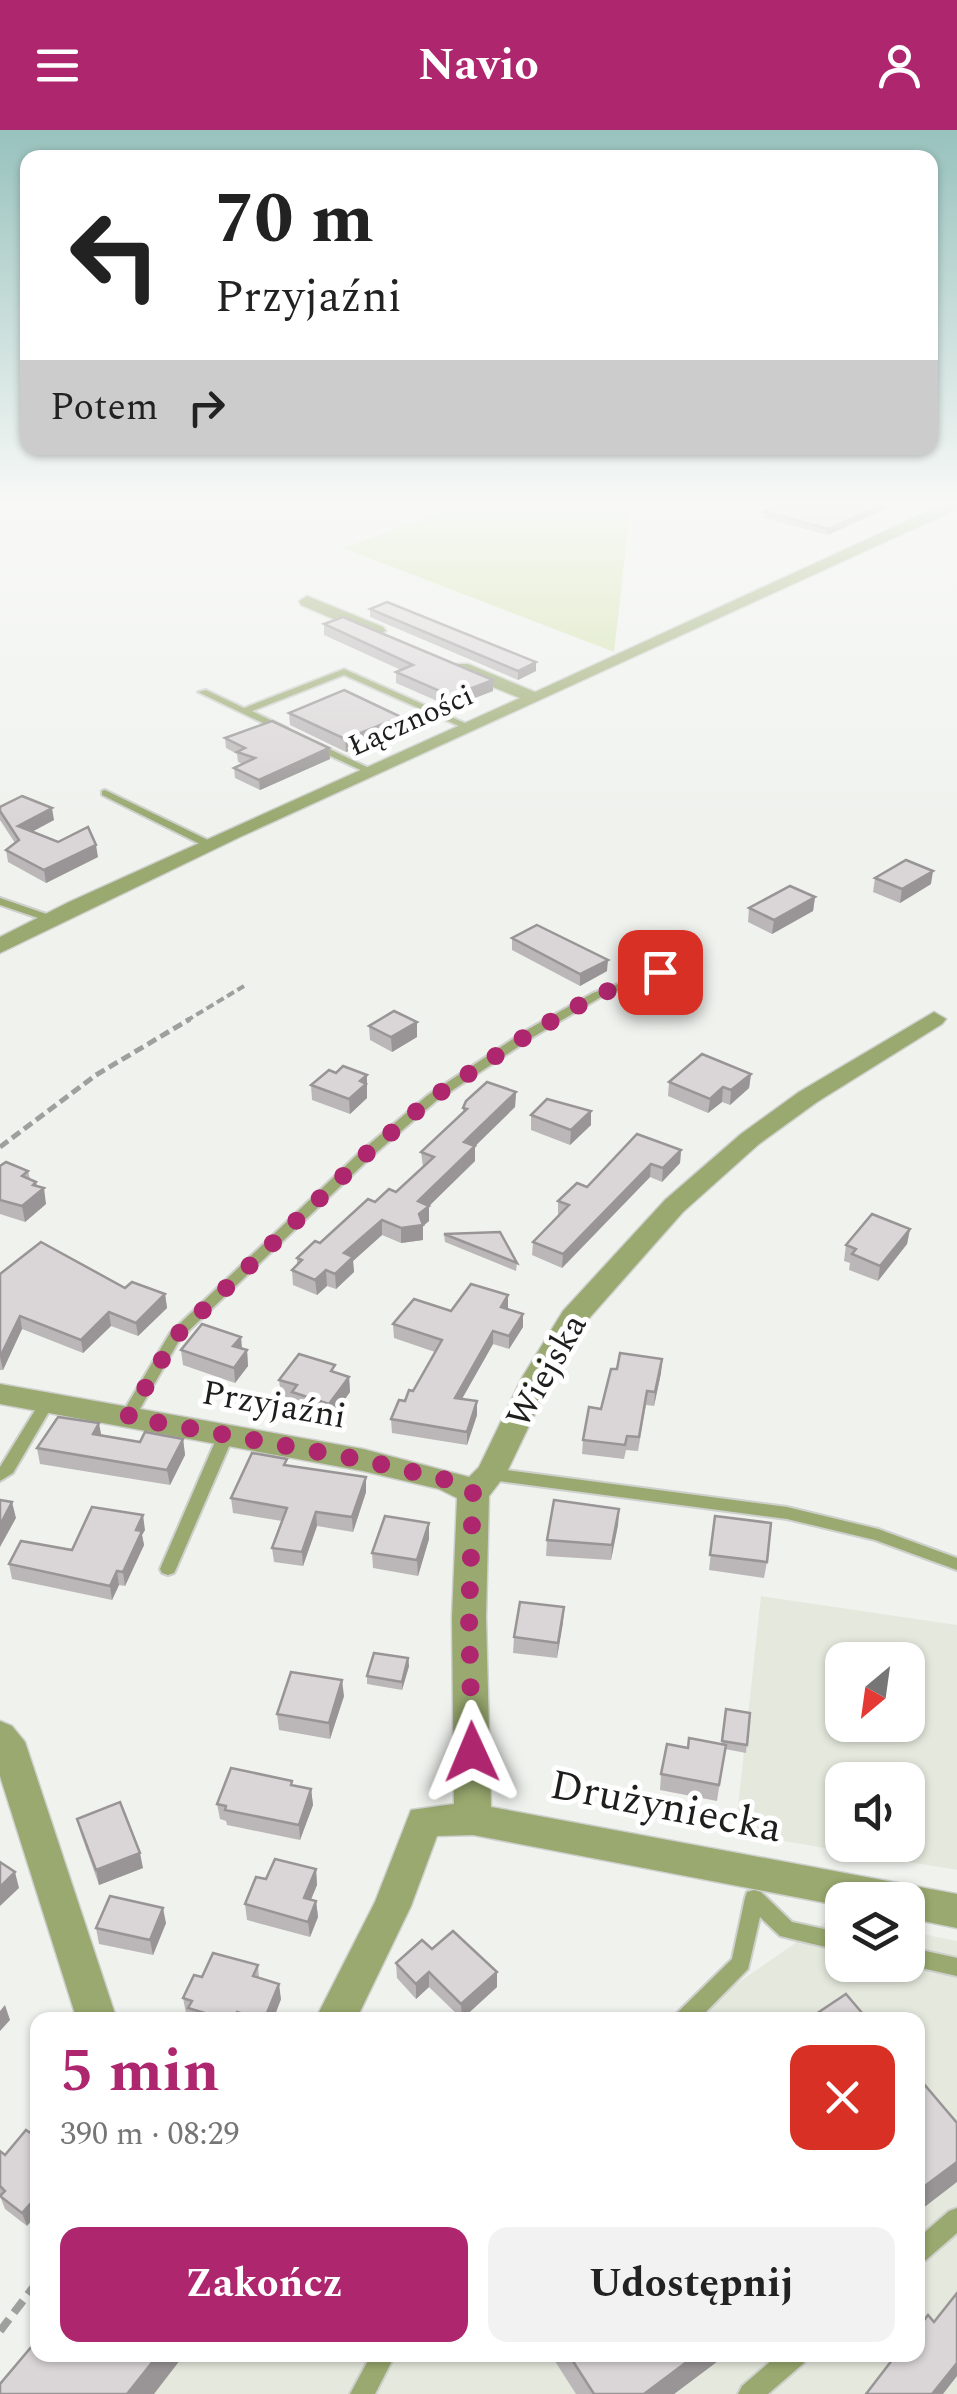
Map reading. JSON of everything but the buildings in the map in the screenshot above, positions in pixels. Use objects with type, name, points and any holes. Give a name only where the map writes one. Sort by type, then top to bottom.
[{"type":"street","points":[[325,610],[394,639]]},
{"type":"street","name":"Łączności","points":[[0,946],[723,610]]},
{"type":"street","points":[[447,661],[534,698]]},
{"type":"street","name":"Wiejska","points":[[473,1818],[469,1617],[482,1483],[538,1376],[573,1318],[674,1206],[750,1139],[808,1097],[934,1020]]},
{"type":"street","name":"Przyjaźni","points":[[0,1394],[363,1460],[447,1480],[482,1483]]},
{"type":"street","points":[[0,1736],[7,1742],[94,2012]]},
{"type":"street","name":"Drużyniecka","points":[[339,2012],[392,1906],[424,1821],[473,1818],[754,1887],[825,1894]]},
{"type":"street","name":"Drużyniecka","points":[[925,1905],[957,1911]]},
{"type":"lane","points":[[244,712],[344,672],[472,728]]},
{"type":"lane","points":[[203,692],[370,771]]},
{"type":"lane","points":[[104,793],[210,845]]},
{"type":"lane","points":[[0,901],[51,919]]},
{"type":"lane","points":[[128,1417],[176,1336],[365,1155],[432,1098],[597,995],[660,972]]},
{"type":"lane","points":[[0,1475],[8,1469],[47,1403]]},
{"type":"lane","points":[[168,1569],[226,1435]]},
{"type":"lane","points":[[482,1483],[786,1512],[878,1535],[957,1564]]},
{"type":"lane","points":[[754,1887],[788,1930],[825,1938]]},
{"type":"lane","points":[[692,2012],[741,1963],[754,1887]]},
{"type":"lane","points":[[925,1960],[957,1967]]},
{"type":"lane","points":[[925,2246],[957,2219]]},
{"type":"lane","points":[[362,2394],[380,2362]]},
{"type":"lane","points":[[750,2394],[788,2362]]},
{"type":"path","points":[[0,1148],[96,1075],[244,986]]},
{"type":"path","points":[[0,2331],[30,2292]]},
{"type":"shaded area","points":[[761,1596],[957,1625],[957,1870],[909,1862],[925,1862],[925,1762],[825,1762],[825,1848],[735,1833]]},
{"type":"shaded area","points":[[825,1923],[825,1982],[925,1982],[925,1934],[957,1941],[957,2394],[1,2394],[31,2362],[925,2362],[925,2012],[696,2012]]},
{"type":"green space","points":[[504,610],[619,610],[614,652]]},
{"type":"route","points":[[472,1752],[469,1617],[473,1492],[447,1480],[363,1460],[128,1417],[152,1369],[176,1336],[365,1155],[432,1098],[597,995],[660,972]]}]
